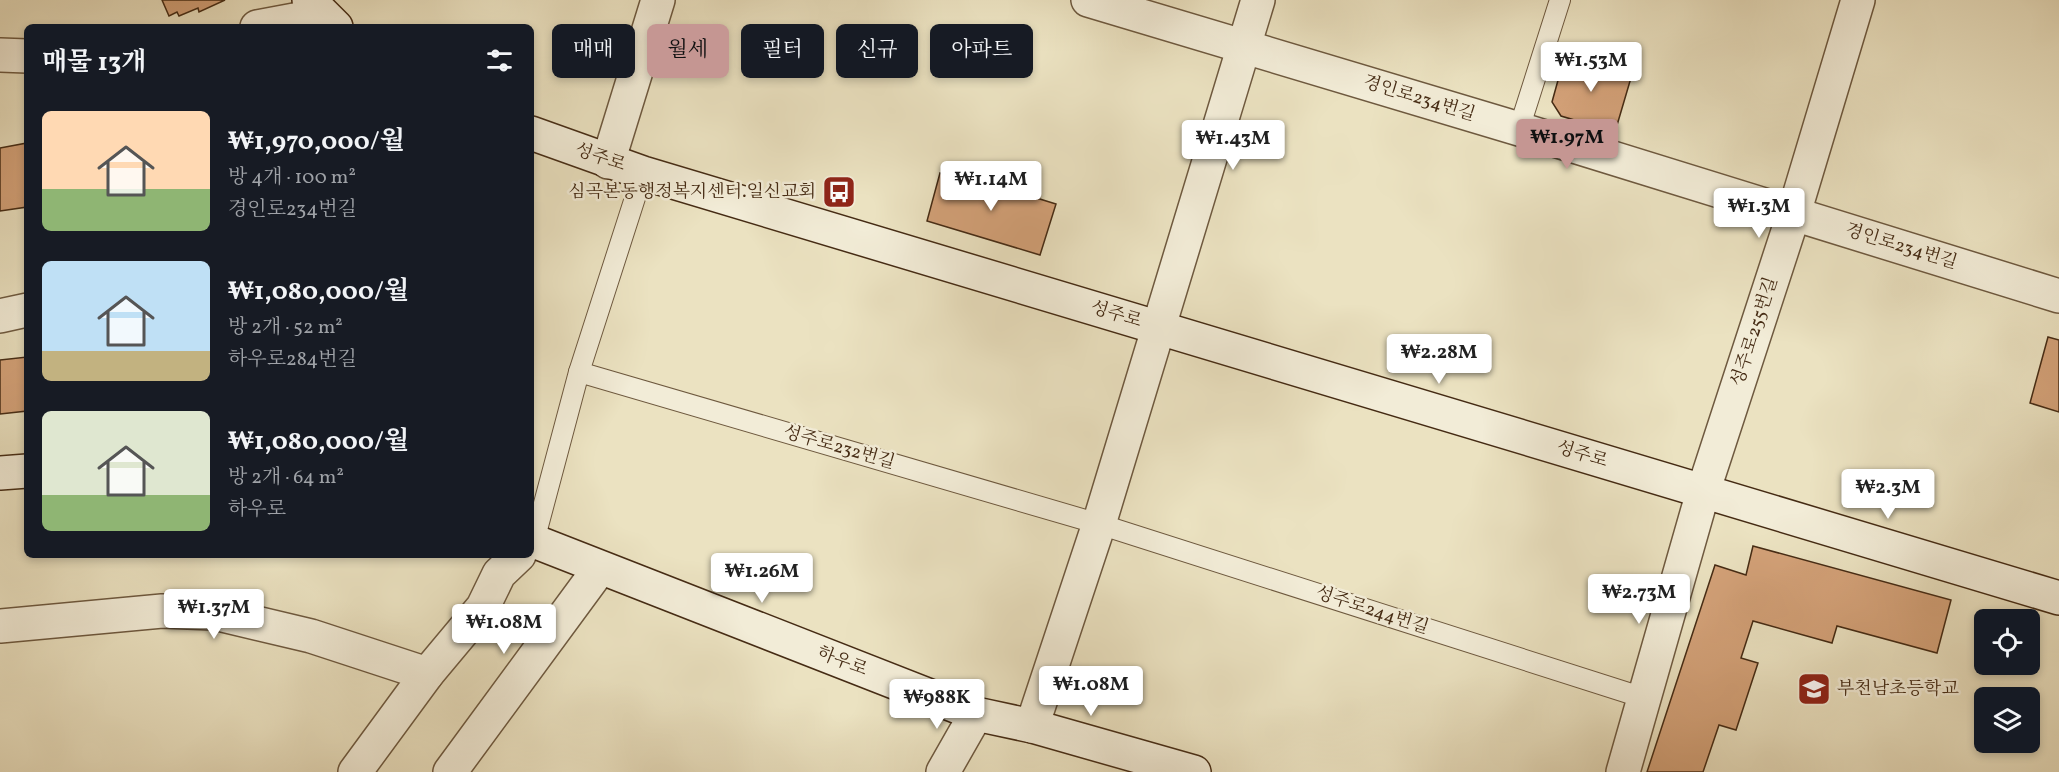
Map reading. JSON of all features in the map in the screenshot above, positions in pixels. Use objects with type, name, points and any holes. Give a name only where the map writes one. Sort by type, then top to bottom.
[{"type":"street","points":[[608,162],[658,0]]},
{"type":"street","name":"경인로234번길","points":[[1088,0],[1519,129],[2059,296]]},
{"type":"street","points":[[1032,726],[1099,524],[1258,0]]},
{"type":"street","name":"성주로255번길","points":[[1703,492],[1794,213],[1858,0]]},
{"type":"street","points":[[272,24],[322,14]]},
{"type":"street","points":[[0,55],[24,56]]},
{"type":"street","name":"성주로","points":[[534,134],[643,173],[2059,598]]},
{"type":"street","points":[[0,316],[24,311]]},
{"type":"street","points":[[0,473],[24,471]]},
{"type":"street","points":[[1623,772],[1703,492]]},
{"type":"street","name":"하우로","points":[[534,547],[600,568],[976,714],[1032,726],[1156,768],[1194,772]]},
{"type":"street","points":[[355,772],[427,674],[483,607],[499,574],[516,558]]},
{"type":"street","points":[[450,772],[600,568]]},
{"type":"street","points":[[0,626],[162,611],[214,614],[311,636],[427,674]]},
{"type":"street","points":[[943,772],[976,714]]},
{"type":"lane","points":[[1519,129],[1560,0]]},
{"type":"lane","points":[[534,528],[579,372],[643,173]]},
{"type":"lane","name":"성주로232번길","points":[[579,372],[1099,524]]},
{"type":"lane","name":"성주로244번길","points":[[1099,524],[1644,698]]},
{"type":"building","points":[[162,0],[225,0],[199,12],[198,8],[179,16],[177,12],[169,16]]},
{"type":"building","points":[[1565,55],[1612,70],[1614,65],[1633,71],[1615,132],[1561,116],[1552,102]]},
{"type":"building","points":[[24,144],[24,207],[0,211],[0,148]]},
{"type":"building","points":[[940,173],[955,178],[956,173],[1056,204],[1040,255],[927,221]]},
{"type":"building","points":[[2048,337],[2059,340],[2059,412],[2030,403]]},
{"type":"building","points":[[24,357],[24,411],[0,414],[0,360]]},
{"type":"building","points":[[1753,546],[1951,600],[1937,653],[1837,626],[1832,643],[1753,621],[1741,658],[1758,663],[1736,730],[1719,725],[1703,772],[1647,772],[1715,565],[1746,575]]},
{"type":"place","name":"심곡본동행정복지센터.일신교회","points":[[839,192]]},
{"type":"place","name":"부천남초등학교","points":[[1814,689]]}]
